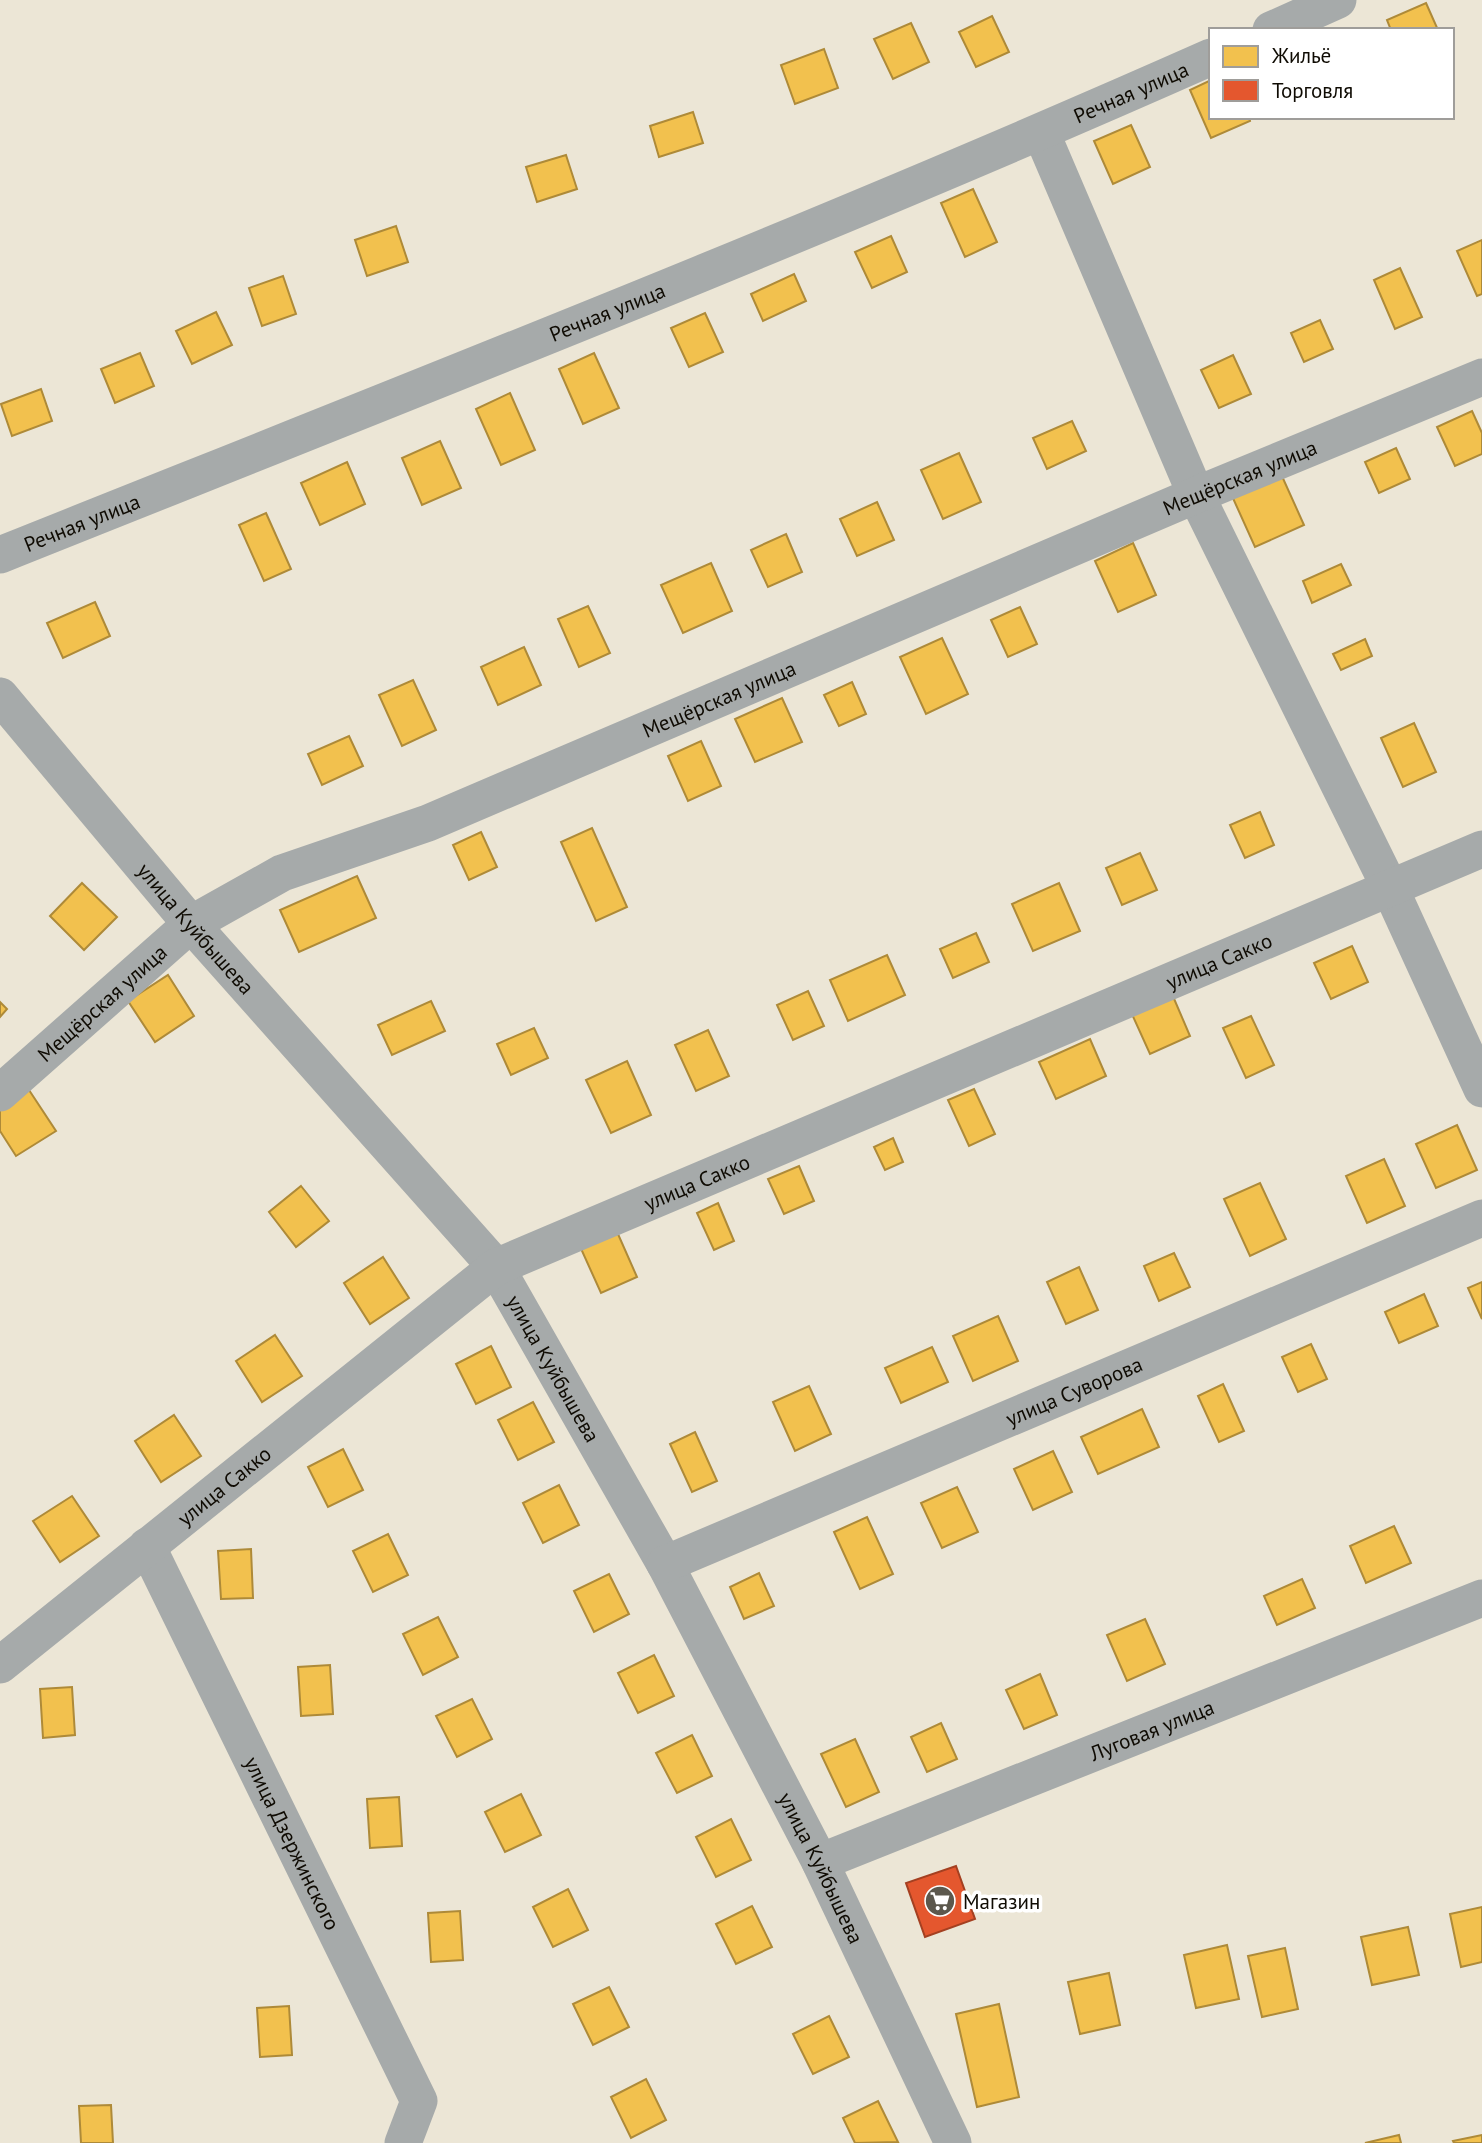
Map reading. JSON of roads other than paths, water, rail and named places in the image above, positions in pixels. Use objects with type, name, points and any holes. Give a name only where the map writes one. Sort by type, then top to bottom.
[{"type":"street","points":[[1275,28],[1338,0]]},
{"type":"street","name":"Речная улица","points":[[0,555],[576,324],[1041,132],[1209,58]]},
{"type":"street","points":[[1041,132],[1196,495],[1390,888],[1482,1089]]},
{"type":"street","name":"Мещёрская улица","points":[[0,1093],[191,924],[282,873],[428,823],[1196,495],[1482,377]]},
{"type":"street","name":"улица Куйбышева","points":[[0,696],[191,924],[496,1267],[666,1564],[820,1862],[953,2143]]},
{"type":"street","name":"улица Сакко","points":[[0,1665],[496,1267],[1482,849]]},
{"type":"street","name":"улица Суворова","points":[[666,1564],[1482,1218]]},
{"type":"street","name":"улица Дзержинского","points":[[147,1546],[419,2101],[410,2137]]},
{"type":"street","name":"Луговая улица","points":[[820,1862],[1482,1598]]},
{"type":"place","name":"Магазин","points":[[940,1901]]}]
